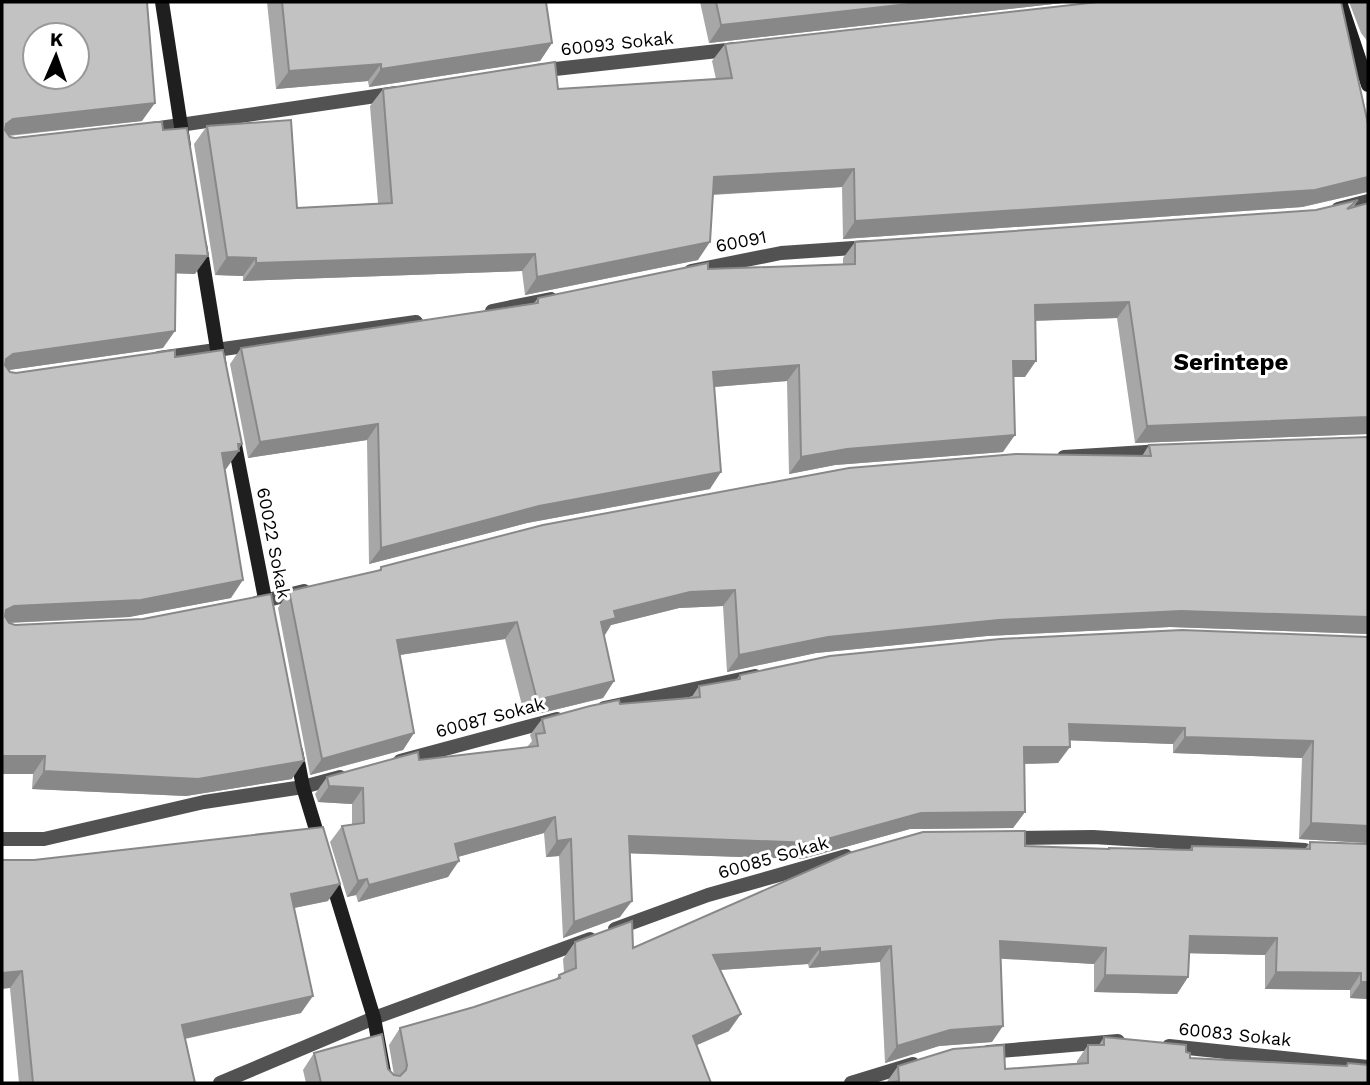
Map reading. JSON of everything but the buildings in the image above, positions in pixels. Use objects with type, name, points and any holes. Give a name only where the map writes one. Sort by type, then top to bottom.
[{"type":"street","points":[[162,2],[187,166]]},
{"type":"street","points":[[1340,2],[1368,85]]},
{"type":"street","name":"60093 Sokak","points":[[522,73],[757,47]]},
{"type":"street","points":[[126,132],[413,90]]},
{"type":"street","points":[[1330,211],[1368,201]]},
{"type":"street","points":[[198,232],[222,377]]},
{"type":"street","name":"60091","points":[[676,274],[781,253],[879,246]]},
{"type":"street","points":[[479,313],[572,295]]},
{"type":"street","points":[[150,360],[424,320]]},
{"type":"street","name":"60022 Sokak","points":[[230,416],[271,628]]},
{"type":"street","points":[[1053,457],[1175,450]]},
{"type":"street","points":[[239,607],[318,587]]},
{"type":"street","name":"60087 Sokak","points":[[381,766],[583,712],[763,674]]},
{"type":"street","points":[[293,734],[303,787],[374,1018],[386,1083]]},
{"type":"street","points":[[2,839],[44,839],[204,802],[303,787],[355,773]]},
{"type":"street","points":[[988,838],[1093,837],[1313,850]]},
{"type":"street","name":"60085 Sokak","points":[[220,1083],[374,1018],[708,895],[856,854]]},
{"type":"street","name":"60083 Sokak","points":[[968,1054],[1120,1041],[1368,1067]]},
{"type":"street","points":[[851,1083],[927,1060]]},
{"type":"district","name":"Serintepe","points":[[1231,362]]}]
